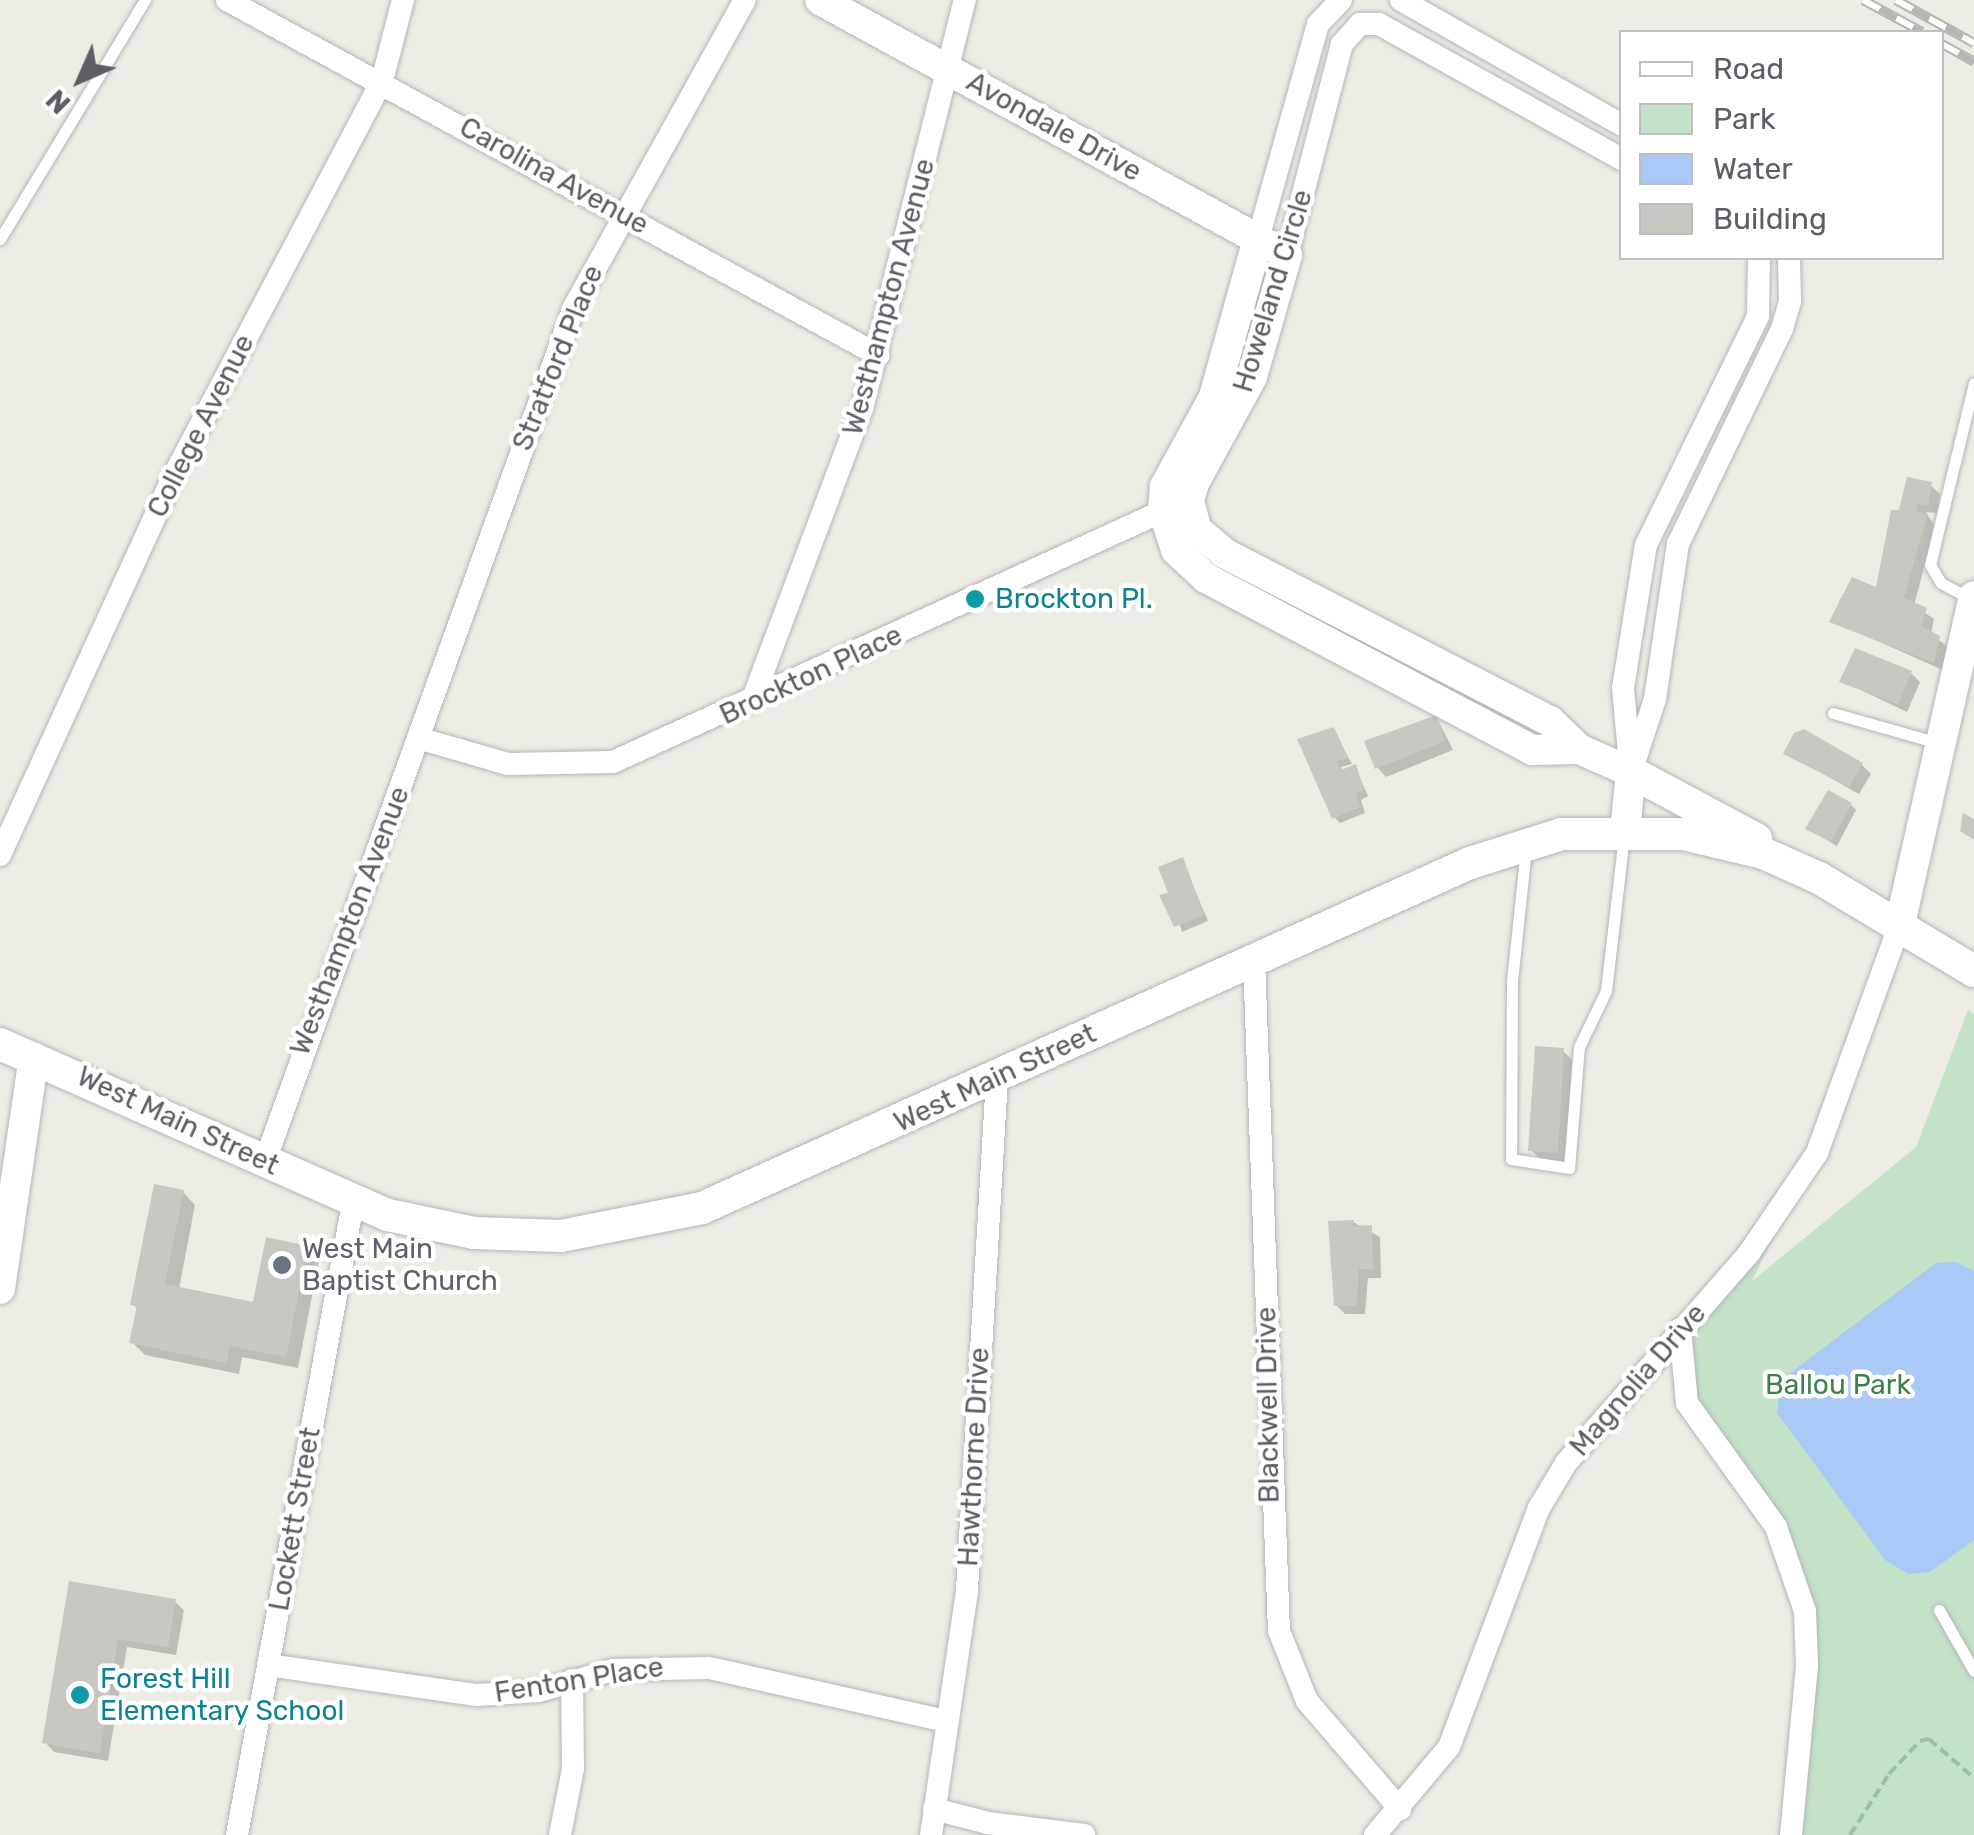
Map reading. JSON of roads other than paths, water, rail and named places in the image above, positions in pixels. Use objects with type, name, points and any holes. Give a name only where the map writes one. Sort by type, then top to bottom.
[{"type":"main road","points":[[1631,772],[1819,878]]},
{"type":"main road","name":"West Main Street","points":[[0,1044],[353,1202],[474,1233],[609,1231],[702,1208],[1528,841],[1625,830],[1719,840],[1819,878],[1974,970]]},
{"type":"street","name":"Carolina Avenue","points":[[228,0],[878,355]]},
{"type":"street","name":"College Avenue","points":[[0,856],[171,481],[382,81],[402,0]]},
{"type":"street","name":"Stratford Place","points":[[480,569],[574,307],[622,213],[744,0]]},
{"type":"street","name":"Avondale Drive","points":[[820,0],[1287,255]]},
{"type":"street","name":"Westhampton Avenue","points":[[752,701],[878,355],[965,0]]},
{"type":"street","name":"Howeland Circle","points":[[1176,505],[1172,466],[1214,396],[1298,83],[1318,24],[1341,0]]},
{"type":"street","points":[[1401,0],[1619,123]]},
{"type":"street","name":"Howeland Circle","points":[[1176,505],[1252,377],[1342,44],[1360,24],[1380,24],[1619,157]]},
{"type":"street","points":[[1430,52],[1445,25]]},
{"type":"street","points":[[1298,83],[1328,97]]},
{"type":"street","points":[[1625,830],[1631,772],[1624,688],[1642,562],[1653,522],[1750,332],[1762,301],[1759,260]]},
{"type":"street","points":[[1631,772],[1655,700],[1672,572],[1719,457],[1775,345],[1790,301],[1788,260]]},
{"type":"street","points":[[1750,332],[1775,345]]},
{"type":"street","points":[[1692,444],[1719,457]]},
{"type":"street","points":[[1176,505],[1206,542],[1550,721],[1579,749],[1631,772]]},
{"type":"street","points":[[1176,505],[1176,550],[1189,566],[1532,750],[1579,749]]},
{"type":"street","name":"Brockton Place","points":[[418,738],[508,764],[585,767],[652,748],[1176,505]]},
{"type":"street","points":[[1642,562],[1672,572]]},
{"type":"street","name":"Westhampton Avenue","points":[[265,1161],[480,569]]},
{"type":"street","points":[[1900,924],[1969,645],[1974,598]]},
{"type":"street","points":[[1372,666],[1386,637]]},
{"type":"street","name":"Magnolia Drive","points":[[1375,1835],[1449,1747],[1468,1709],[1539,1508],[1598,1420],[1749,1253],[1817,1153],[1900,924]]},
{"type":"street","name":"Blackwell Drive","points":[[1254,960],[1279,1631],[1307,1701],[1400,1809]]},
{"type":"street","points":[[0,1289],[34,1058]]},
{"type":"street","name":"Hawthorne Drive","points":[[931,1835],[968,1590],[997,1077]]},
{"type":"street","name":"Lockett Street","points":[[236,1835],[353,1202]]},
{"type":"street","points":[[1680,1329],[1687,1403],[1776,1528],[1805,1611],[1807,1666],[1791,1835]]},
{"type":"street","name":"Fenton Place","points":[[268,1665],[477,1696],[539,1690],[572,1680],[667,1664],[709,1668],[946,1721]]},
{"type":"street","points":[[560,1835],[572,1769],[572,1680]]},
{"type":"street","points":[[934,1808],[988,1823],[1084,1835]]},
{"type":"lane","points":[[0,239],[145,0]]},
{"type":"lane","points":[[1974,382],[1930,565],[1941,583],[1974,598]]},
{"type":"lane","points":[[1834,713],[1890,734],[1942,744]]},
{"type":"lane","points":[[1528,841],[1512,981],[1512,1159],[1569,1168],[1579,1047],[1606,991],[1625,830]]},
{"type":"lane","points":[[1939,1610],[1974,1671]]},
{"type":"water","points":[[1956,1262],[1974,1271],[1974,1540],[1930,1572],[1908,1574],[1885,1560],[1777,1413],[1779,1396],[1789,1374],[1936,1263]]},
{"type":"railway","points":[[1863,0],[1918,30]]},
{"type":"railway","points":[[1896,0],[1974,43]]},
{"type":"railway","points":[[1944,45],[1974,62]]},
{"type":"place","name":"Brockton Pl.","points":[[975,599]]},
{"type":"place","name":"West Main Baptist Church","points":[[282,1265]]},
{"type":"place","name":"Forest Hill Elementary School","points":[[80,1695]]},
{"type":"park label","name":"Ballou Park","points":[[1838,1385]]}]
